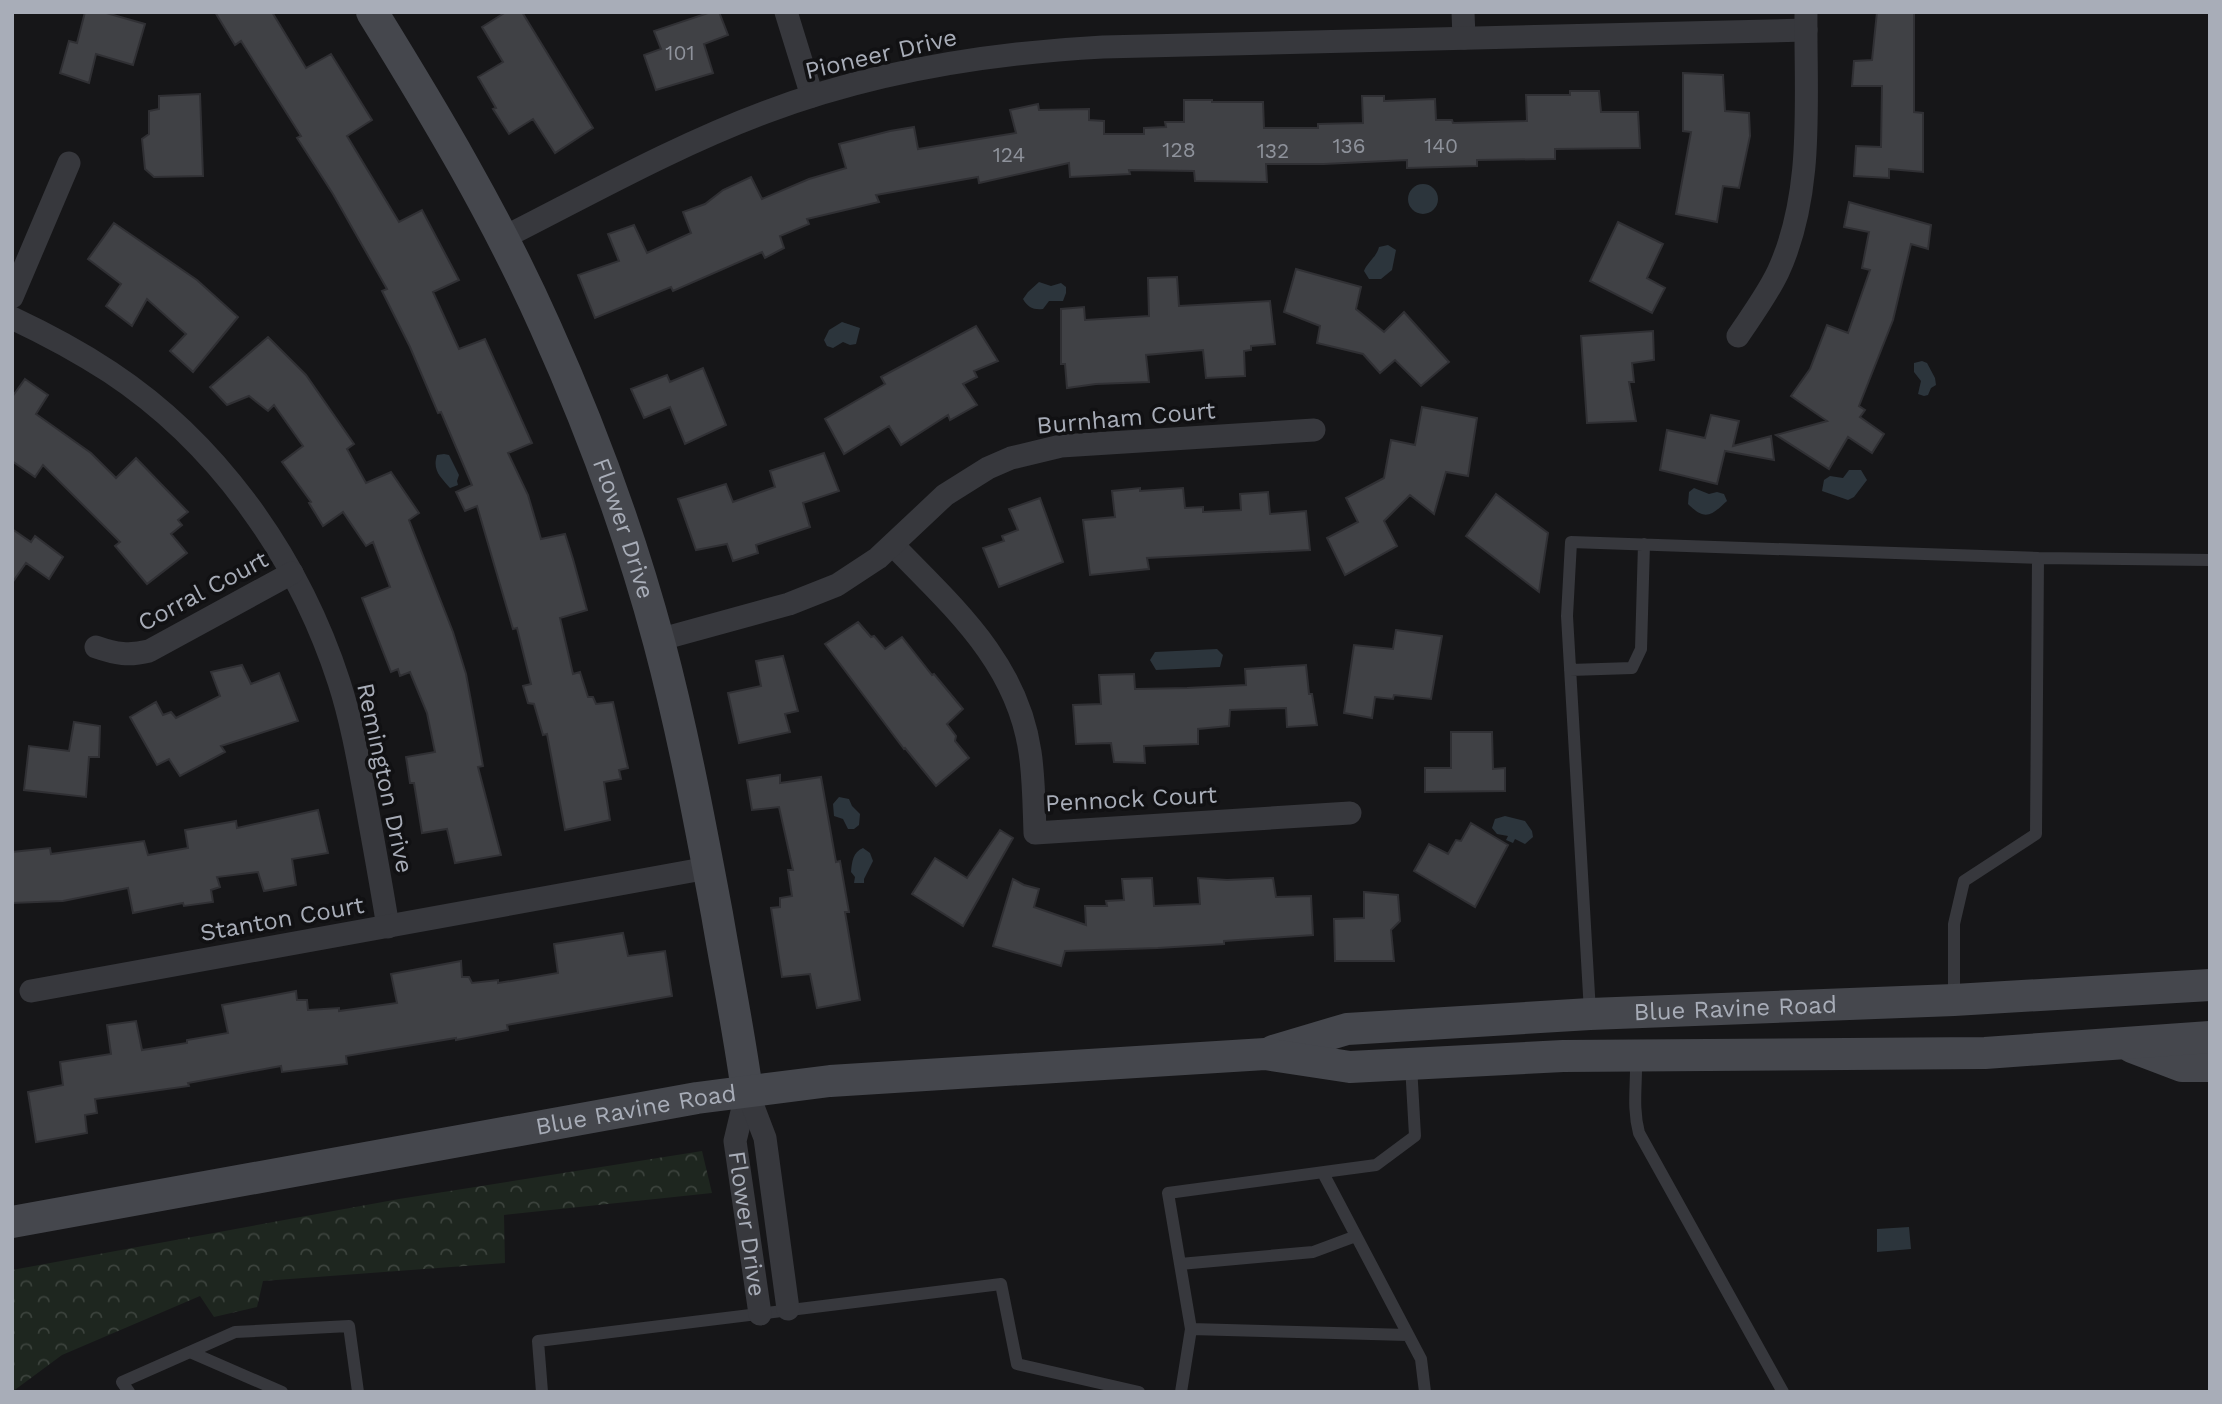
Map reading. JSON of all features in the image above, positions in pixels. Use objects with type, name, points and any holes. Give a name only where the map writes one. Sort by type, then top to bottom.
[{"type":"main road","name":"Flower Drive","points":[[372,12],[443,128],[503,237],[589,429],[614,498],[659,640],[677,712],[708,868],[747,1091]]},
{"type":"main road","name":"Blue Ravine Road","points":[[1265,1054],[1347,1029],[1590,1014],[1954,1000],[2210,985]]},
{"type":"main road","name":"Blue Ravine Road","points":[[12,1222],[380,1154],[747,1091],[857,1079],[1265,1054],[1350,1067],[1563,1056],[1985,1053],[2210,1037]]},
{"type":"main road","points":[[2124,1045],[2182,1066],[2210,1066]]},
{"type":"street","points":[[786,12],[812,96]]},
{"type":"street","points":[[1463,12],[1464,38]]},
{"type":"street","name":"Pioneer Drive","points":[[503,237],[682,147],[765,112],[887,75],[958,61],[1049,50],[1464,38],[1806,21]]},
{"type":"street","points":[[1738,336],[1777,273],[1798,213],[1804,170],[1806,21]]},
{"type":"street","points":[[12,298],[69,163]]},
{"type":"street","name":"Remington Drive","points":[[12,318],[59,341],[112,373],[160,411],[205,454],[245,501],[292,573],[318,626],[340,683],[355,744],[388,927]]},
{"type":"street","name":"Burnham Court","points":[[659,640],[814,596],[859,572],[893,545],[944,495],[966,480],[1000,463],[1036,451],[1061,446],[1314,430]]},
{"type":"street","name":"Pennock Court","points":[[893,545],[966,621],[995,658],[1008,680],[1025,728],[1030,753],[1035,832],[1350,813]]},
{"type":"street","name":"Corral Court","points":[[96,647],[117,655],[134,655],[149,651],[292,573]]},
{"type":"street","name":"Stanton Court","points":[[30,991],[708,868]]},
{"type":"street","name":"Flower Drive","points":[[747,1091],[765,1138],[788,1309]]},
{"type":"street","name":"Flower Drive","points":[[747,1091],[735,1141],[760,1314]]},
{"type":"lane","points":[[1590,1014],[1567,616],[1572,542],[2038,558],[2210,560]]},
{"type":"lane","points":[[1570,670],[1632,668],[1641,649],[1644,544]]},
{"type":"lane","points":[[1954,1000],[1955,924],[1964,881],[2036,834],[2038,558]]},
{"type":"lane","points":[[1636,1056],[1637,1085],[1633,1111],[1639,1133],[1783,1392]]},
{"type":"lane","points":[[1181,1392],[1191,1329],[1168,1193],[1376,1165],[1415,1136],[1411,1065]]},
{"type":"lane","points":[[1322,1173],[1421,1359],[1425,1392]]},
{"type":"lane","points":[[1180,1264],[1312,1252],[1356,1236]]},
{"type":"lane","points":[[542,1392],[538,1341],[1001,1284],[1017,1364],[1139,1392]]},
{"type":"lane","points":[[129,1392],[122,1382],[235,1332],[349,1326],[358,1392]]},
{"type":"lane","points":[[1191,1329],[1408,1335]]},
{"type":"lane","points":[[190,1352],[282,1392]]},
{"type":"green space","points":[[702,1151],[712,1193],[504,1215],[505,1263],[263,1281],[257,1307],[214,1317],[200,1296],[62,1355],[12,1392],[12,1270],[399,1199]]},
{"type":"shaded area","points":[[1423,184],[1433,189],[1438,199],[1433,209],[1423,214],[1413,209],[1408,199],[1413,189]]},
{"type":"shaded area","points":[[1388,245],[1396,250],[1392,270],[1381,279],[1369,279],[1364,271],[1379,247]]},
{"type":"shaded area","points":[[1039,282],[1051,286],[1061,283],[1066,287],[1063,301],[1049,301],[1043,309],[1029,306],[1023,299]]},
{"type":"shaded area","points":[[842,322],[860,328],[856,344],[843,342],[833,348],[827,346],[824,340],[829,330]]},
{"type":"shaded area","points":[[1914,363],[1927,363],[1936,385],[1924,396],[1918,394],[1921,381],[1914,372]]},
{"type":"shaded area","points":[[437,455],[449,455],[459,475],[458,485],[450,488],[438,473],[436,465]]},
{"type":"shaded area","points":[[1849,470],[1861,470],[1867,480],[1854,497],[1848,500],[1822,491],[1824,480],[1830,476],[1843,478]]},
{"type":"shaded area","points":[[1694,488],[1709,494],[1724,494],[1727,501],[1712,513],[1699,513],[1688,504],[1689,492]]},
{"type":"shaded area","points":[[1217,649],[1223,655],[1220,667],[1156,670],[1150,660],[1155,652]]},
{"type":"shaded area","points":[[839,797],[849,799],[860,814],[859,825],[854,829],[848,829],[843,819],[834,816],[833,804]]},
{"type":"shaded area","points":[[1505,816],[1525,821],[1533,837],[1525,844],[1515,839],[1513,843],[1506,840],[1508,836],[1497,834],[1492,828],[1495,819]]},
{"type":"shaded area","points":[[863,848],[870,853],[873,861],[864,883],[854,883],[855,877],[851,872],[853,861],[855,854]]},
{"type":"shaded area","points":[[1909,1227],[1911,1249],[1877,1252],[1877,1229]]},
{"type":"building","points":[[85,12],[103,12],[145,24],[133,65],[96,54],[89,83],[60,73],[69,41],[77,43]]},
{"type":"building","points":[[215,12],[272,12],[306,68],[331,54],[372,120],[347,136],[399,222],[422,210],[459,280],[433,292],[459,349],[485,339],[532,443],[508,453],[528,495],[541,539],[565,534],[573,559],[587,610],[560,618],[573,674],[580,672],[588,697],[593,697],[596,704],[613,702],[628,768],[619,770],[621,779],[604,782],[610,820],[565,830],[547,734],[543,735],[534,704],[528,703],[523,686],[531,684],[517,628],[513,629],[477,506],[465,511],[456,492],[472,485],[441,412],[438,413],[382,291],[387,289],[333,194],[297,138],[301,136],[241,41],[235,45]]},
{"type":"building","points":[[506,12],[522,12],[593,128],[555,153],[533,119],[509,134],[493,109],[496,108],[478,77],[503,62],[482,27]]},
{"type":"building","points":[[711,12],[719,12],[728,35],[704,44],[713,73],[656,90],[644,55],[661,49],[654,31]]},
{"type":"building","points":[[1877,12],[1914,12],[1914,112],[1923,113],[1923,172],[1889,169],[1889,178],[1854,176],[1856,146],[1881,147],[1882,86],[1852,86],[1854,61],[1872,60]]},
{"type":"building","points":[[1683,73],[1723,75],[1725,111],[1749,113],[1750,136],[1739,188],[1723,186],[1717,222],[1676,214],[1691,132],[1683,131]]},
{"type":"building","points":[[1570,91],[1599,91],[1601,112],[1638,112],[1640,148],[1555,149],[1555,159],[1477,160],[1477,166],[1407,168],[1407,160],[1266,164],[1267,182],[1195,181],[1194,171],[1129,170],[1130,174],[1070,177],[1069,163],[979,183],[978,177],[876,195],[879,202],[807,219],[809,224],[780,236],[784,248],[765,258],[762,252],[673,291],[671,287],[595,318],[578,275],[619,261],[608,234],[634,225],[647,253],[691,233],[683,212],[705,204],[723,190],[751,177],[762,199],[809,179],[846,168],[839,144],[890,131],[914,127],[918,149],[1016,133],[1010,110],[1038,104],[1039,110],[1089,109],[1089,120],[1104,121],[1104,134],[1144,134],[1144,128],[1166,127],[1165,122],[1184,122],[1184,100],[1263,102],[1264,128],[1318,128],[1318,124],[1363,123],[1362,96],[1384,96],[1384,101],[1435,99],[1436,120],[1452,120],[1453,123],[1527,121],[1526,95],[1570,95]]},
{"type":"building","points":[[200,94],[203,176],[154,177],[145,169],[142,139],[149,134],[149,111],[159,109],[159,96]]},
{"type":"building","points":[[1849,202],[1931,225],[1928,249],[1911,244],[1893,320],[1859,406],[1865,410],[1860,417],[1884,434],[1872,453],[1848,437],[1829,469],[1776,435],[1827,421],[1791,396],[1810,369],[1827,325],[1848,333],[1870,270],[1862,268],[1869,232],[1844,227]]},
{"type":"building","points":[[1618,222],[1663,244],[1647,278],[1665,288],[1652,313],[1590,281]]},
{"type":"building","points":[[114,223],[197,280],[238,317],[193,372],[170,351],[186,334],[147,299],[132,326],[106,306],[121,284],[88,259]]},
{"type":"building","points":[[1296,269],[1361,287],[1356,309],[1384,332],[1404,312],[1449,362],[1421,386],[1395,360],[1380,373],[1363,354],[1317,343],[1320,326],[1284,312]]},
{"type":"building","points":[[1177,277],[1179,306],[1270,301],[1275,344],[1251,346],[1251,350],[1244,351],[1245,376],[1206,378],[1203,350],[1146,355],[1149,382],[1067,388],[1065,364],[1061,364],[1061,309],[1084,307],[1085,320],[1149,316],[1148,278]]},
{"type":"building","points":[[976,326],[998,361],[974,371],[977,377],[963,384],[977,405],[950,420],[948,415],[901,445],[889,426],[844,454],[825,419],[885,384],[881,377]]},
{"type":"building","points":[[1653,331],[1654,360],[1632,363],[1634,382],[1629,382],[1636,421],[1587,423],[1581,336]]},
{"type":"building","points":[[268,337],[306,375],[354,444],[347,449],[366,483],[391,472],[419,513],[409,520],[453,632],[466,674],[483,766],[478,767],[501,855],[455,863],[447,829],[422,833],[414,783],[410,783],[406,757],[435,752],[427,713],[410,672],[400,676],[398,669],[391,672],[362,598],[390,587],[373,542],[366,546],[343,512],[323,526],[309,503],[311,502],[282,462],[303,446],[274,405],[268,411],[249,396],[227,405],[210,387]]},
{"type":"building","points":[[703,368],[726,425],[685,444],[670,407],[644,418],[631,389],[667,375],[670,382]]},
{"type":"building","points":[[25,379],[48,395],[36,414],[91,453],[116,478],[136,458],[188,512],[178,520],[182,525],[171,534],[187,553],[147,584],[115,546],[120,542],[43,465],[35,477],[12,461],[12,397]]},
{"type":"building","points":[[1422,407],[1477,418],[1468,476],[1446,472],[1434,514],[1410,495],[1384,521],[1397,546],[1345,575],[1327,538],[1358,522],[1346,498],[1384,478],[1391,440],[1415,445]]},
{"type":"building","points":[[1711,415],[1739,421],[1733,446],[1771,436],[1774,460],[1725,451],[1717,484],[1660,470],[1667,430],[1705,438]]},
{"type":"building","points":[[824,453],[839,491],[803,503],[810,527],[756,545],[758,553],[733,561],[727,544],[696,550],[678,499],[726,484],[733,502],[775,487],[770,471]]},
{"type":"building","points":[[1140,488],[1140,491],[1183,488],[1185,508],[1203,507],[1203,512],[1241,510],[1240,494],[1268,492],[1270,514],[1306,511],[1310,550],[1147,558],[1149,569],[1090,575],[1083,520],[1115,517],[1112,491]]},
{"type":"building","points":[[1496,494],[1548,533],[1539,592],[1466,536]]},
{"type":"building","points":[[1040,498],[1063,562],[999,587],[983,548],[1004,541],[1002,536],[1018,530],[1009,509]]},
{"type":"building","points":[[12,529],[31,542],[35,536],[63,557],[49,579],[26,563],[12,583]]},
{"type":"building","points":[[858,622],[885,649],[902,637],[963,709],[947,724],[956,736],[955,741],[969,758],[936,786],[904,749],[825,644]]},
{"type":"building","points":[[1396,630],[1442,636],[1431,699],[1394,695],[1393,699],[1375,697],[1372,718],[1344,713],[1354,645],[1393,649]]},
{"type":"building","points":[[783,656],[798,711],[785,714],[790,732],[739,743],[728,693],[761,686],[756,661]]},
{"type":"building","points":[[242,665],[251,684],[279,673],[298,721],[221,746],[225,752],[180,776],[169,759],[157,765],[130,717],[156,702],[163,715],[171,712],[176,718],[220,696],[211,672]]},
{"type":"building","points":[[1306,665],[1309,694],[1312,694],[1317,725],[1287,727],[1286,708],[1230,710],[1229,726],[1198,729],[1198,744],[1144,746],[1145,763],[1114,762],[1111,743],[1076,744],[1073,705],[1101,704],[1099,675],[1134,674],[1135,689],[1187,688],[1246,685],[1245,669]]},
{"type":"building","points":[[74,722],[100,726],[99,757],[89,757],[86,797],[24,790],[29,746],[69,751]]},
{"type":"building","points":[[1451,732],[1492,732],[1493,769],[1505,768],[1505,791],[1425,792],[1425,768],[1451,768]]},
{"type":"building","points":[[780,775],[780,783],[821,777],[836,862],[840,861],[849,912],[845,912],[860,1000],[817,1008],[810,974],[782,977],[771,908],[780,907],[780,898],[792,896],[788,870],[793,870],[779,807],[752,810],[747,780]]},
{"type":"building","points":[[318,810],[328,853],[292,859],[296,885],[264,891],[258,872],[217,877],[220,887],[211,890],[213,902],[184,906],[183,903],[133,913],[128,888],[63,901],[12,903],[12,852],[50,848],[51,854],[144,841],[148,855],[188,848],[185,830],[236,821],[237,828]]},
{"type":"building","points":[[1471,823],[1508,845],[1475,907],[1414,871],[1429,844],[1448,854],[1456,840],[1461,841]]},
{"type":"building","points":[[1000,830],[1013,838],[963,926],[912,894],[935,858],[967,878]]},
{"type":"building","points":[[1152,878],[1154,906],[1200,904],[1198,878],[1273,878],[1276,897],[1311,896],[1313,935],[1224,941],[1224,944],[1065,951],[1061,966],[993,946],[1013,879],[1039,889],[1034,907],[1086,925],[1085,906],[1107,906],[1106,901],[1124,900],[1122,879]]},
{"type":"building","points":[[1364,892],[1398,895],[1400,921],[1391,930],[1394,961],[1335,961],[1334,919],[1364,918]]},
{"type":"building","points":[[623,933],[628,956],[665,951],[672,996],[507,1025],[508,1030],[456,1040],[346,1056],[347,1064],[282,1072],[281,1066],[188,1083],[189,1086],[95,1099],[97,1113],[85,1115],[87,1133],[36,1142],[28,1092],[63,1085],[60,1062],[111,1054],[107,1025],[136,1021],[142,1050],[187,1043],[187,1040],[228,1033],[222,1005],[296,991],[297,1000],[307,1000],[308,1010],[339,1008],[339,1011],[397,1003],[391,974],[461,961],[462,977],[469,977],[472,983],[498,980],[498,983],[558,973],[554,944]]}]
